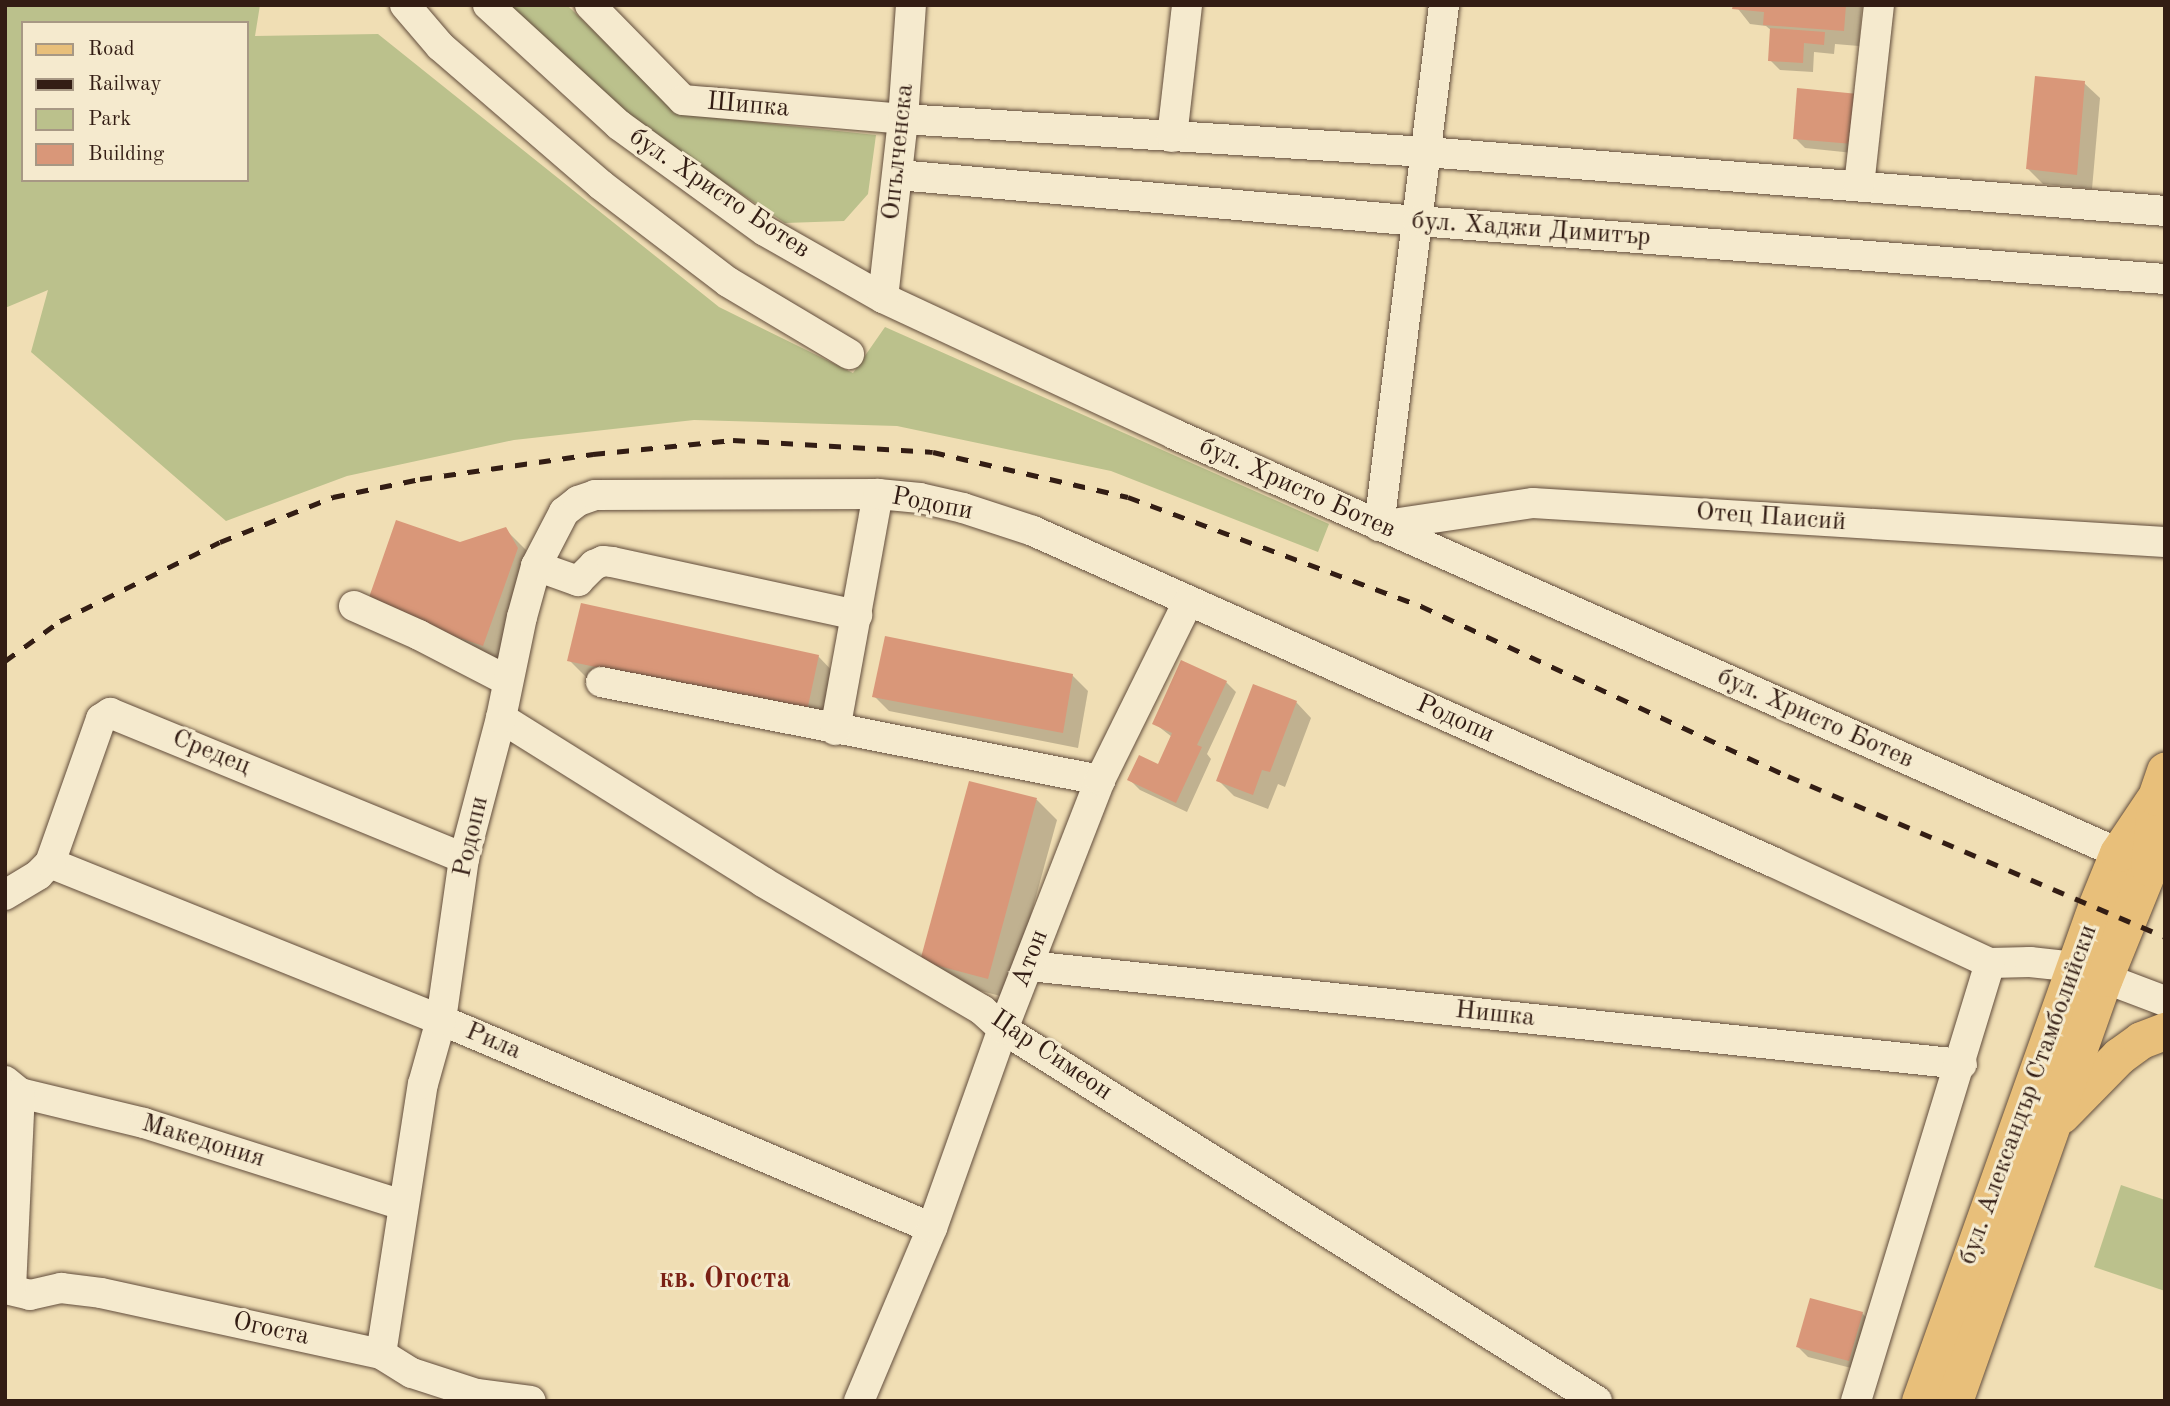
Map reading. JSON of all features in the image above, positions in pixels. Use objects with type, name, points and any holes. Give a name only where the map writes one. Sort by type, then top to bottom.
[{"type":"main road","name":"бул. Александър Стамболийски","points":[[1920,1401],[2090,973],[2144,865],[2160,784]]},
{"type":"main road","name":"бул. Александър Стамболийски","points":[[1954,1401],[2051,1125],[2090,973]]},
{"type":"main road","points":[[2051,1125],[2119,1056],[2141,1040],[2165,1031]]},
{"type":"street","points":[[405,5],[440,46],[601,185],[728,282],[849,355]]},
{"type":"street","name":"бул. Христо Ботев","points":[[488,5],[619,125],[765,231],[883,299],[1379,526],[2144,865]]},
{"type":"street","name":"Шипка","points":[[590,5],[683,100],[903,119]]},
{"type":"street","name":"Опълченска","points":[[883,299],[898,175],[911,5]]},
{"type":"street","points":[[1172,137],[1187,5]]},
{"type":"street","points":[[1379,526],[1444,5]]},
{"type":"street","points":[[1859,186],[1879,5]]},
{"type":"street","points":[[903,119],[1426,152],[2165,211]]},
{"type":"street","name":"бул. Хаджи Димитър","points":[[898,175],[1418,221],[2165,279]]},
{"type":"street","points":[[835,730],[878,494]]},
{"type":"street","name":"Родопи","points":[[381,1354],[402,1205],[424,1084],[440,1020],[464,858],[501,718],[536,566],[564,512],[578,501],[595,495],[878,494],[920,498],[963,508],[1033,531],[1773,862],[1990,963],[2030,962],[2090,973],[2165,1002]]},
{"type":"street","name":"Отец Паисий","points":[[1379,526],[1533,503],[2165,542]]},
{"type":"street","points":[[536,566],[578,581],[594,565],[603,561],[612,562],[857,615]]},
{"type":"street","name":"Атон","points":[[859,1401],[932,1228],[1003,1030],[1100,780],[1188,601]]},
{"type":"street","points":[[354,606],[419,635],[508,681]]},
{"type":"street","points":[[601,682],[1100,780]]},
{"type":"street","name":"Средец","points":[[50,863],[100,719],[110,713],[464,858]]},
{"type":"street","name":"Цар Симеон","points":[[501,718],[764,882],[982,1010],[1003,1030],[1597,1401]]},
{"type":"street","points":[[5,895],[50,863]]},
{"type":"street","name":"Рила","points":[[50,863],[440,1020],[932,1228]]},
{"type":"street","points":[[1856,1401],[1962,1063],[1990,963]]},
{"type":"street","name":"Нишка","points":[[1028,966],[1962,1063]]},
{"type":"street","points":[[8,1289],[13,1087]]},
{"type":"street","name":"Македония","points":[[13,1087],[145,1123],[402,1205]]},
{"type":"street","name":"Огоста","points":[[8,1289],[30,1295],[61,1288],[101,1293],[381,1354],[412,1373],[477,1394],[531,1401]]},
{"type":"green space","points":[[5,5],[260,5],[255,36],[378,34],[719,307],[853,373],[885,327],[1329,524],[1318,552],[1111,471],[897,426],[694,420],[514,440],[347,476],[226,521],[31,352],[48,290],[5,308]]},
{"type":"green space","points":[[505,5],[567,5],[678,114],[876,135],[868,194],[844,221],[785,223],[628,118]]},
{"type":"green space","points":[[2121,1185],[2165,1200],[2165,1291],[2094,1267]]},
{"type":"building","points":[[1733,5],[1846,5],[1844,31],[1763,25],[1764,12],[1732,9]]},
{"type":"building","points":[[1770,28],[1825,32],[1824,45],[1804,43],[1803,63],[1768,61]]},
{"type":"building","points":[[2035,76],[2085,81],[2077,175],[2026,169]]},
{"type":"building","points":[[1797,88],[1858,94],[1853,144],[1793,139]]},
{"type":"building","points":[[396,520],[460,542],[506,527],[518,548],[483,646],[366,606]]},
{"type":"building","points":[[581,603],[819,655],[807,711],[567,661]]},
{"type":"building","points":[[885,636],[1073,674],[1063,733],[872,697]]},
{"type":"building","points":[[1181,660],[1227,681],[1197,745],[1202,747],[1176,803],[1127,780],[1139,755],[1158,764],[1172,733],[1152,724]]},
{"type":"building","points":[[1253,684],[1297,701],[1270,772],[1262,770],[1253,795],[1216,781]]},
{"type":"building","points":[[969,781],[1037,798],[988,979],[920,961]]},
{"type":"building","points":[[1810,1298],[1863,1312],[1849,1361],[1796,1347]]},
{"type":"railway","points":[[5,661],[60,621],[220,542],[333,497],[420,479],[593,454],[733,440],[933,452],[1128,497],[1421,606],[1788,776],[2165,937]]},
{"type":"district","name":"кв. Огоста","points":[[725,1280]]}]
